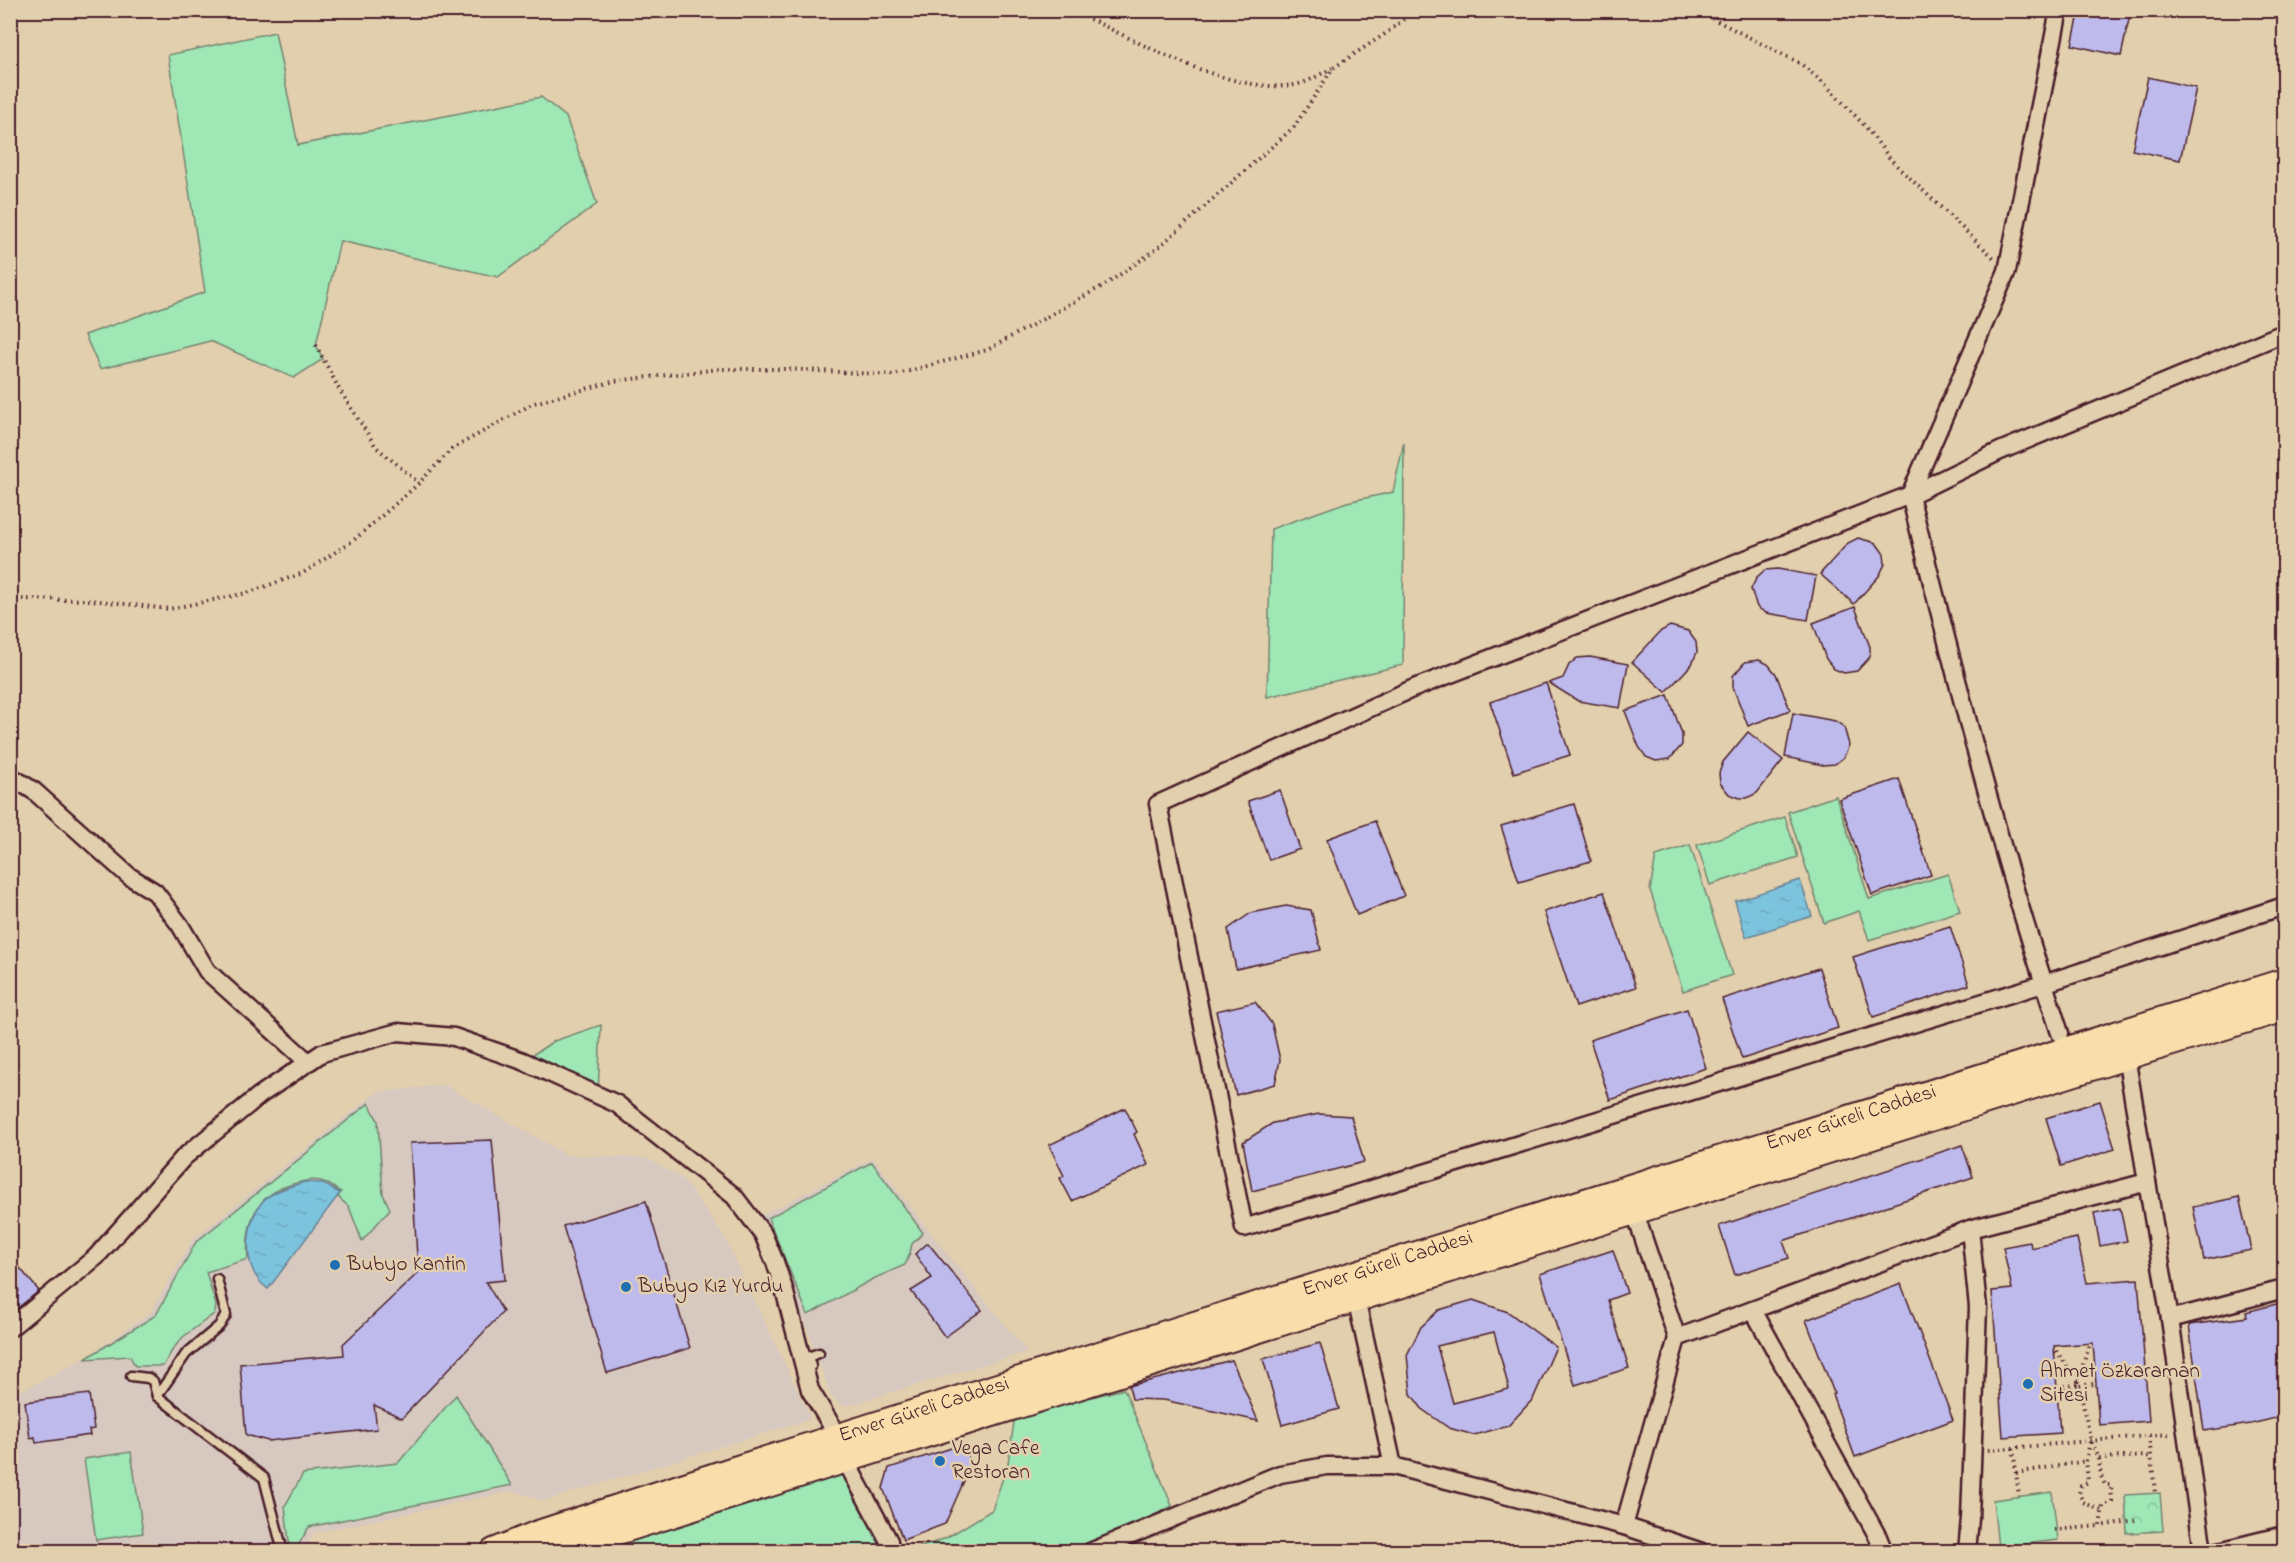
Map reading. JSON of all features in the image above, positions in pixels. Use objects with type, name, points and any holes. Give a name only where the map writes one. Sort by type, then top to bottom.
[{"type":"main road","name":"Enver Güreli Caddesi","points":[[494,1551],[560,1526],[2284,982]]},
{"type":"main road","name":"Enver Güreli Caddesi","points":[[551,1551],[837,1440],[1356,1298],[2284,1008]]},
{"type":"street","points":[[2059,10],[2007,271],[1910,495],[1956,681],[2023,921],[2060,1033]]},
{"type":"street","points":[[2284,333],[2000,451],[1910,495],[1412,689],[1158,804],[1244,1228],[2043,984],[2284,906]]},
{"type":"street","points":[[10,776],[34,791],[129,876],[155,892],[180,925],[207,971],[308,1062]]},
{"type":"street","points":[[10,1328],[96,1257],[184,1157],[260,1095],[308,1062],[322,1053],[398,1032],[454,1037],[523,1060],[616,1104],[734,1196],[763,1234],[784,1289],[810,1390],[889,1541],[890,1551]]},
{"type":"street","points":[[2126,1056],[2170,1319],[2203,1551]]},
{"type":"street","points":[[1677,1338],[1970,1229],[2147,1182]]},
{"type":"street","points":[[1624,1526],[1677,1338],[1638,1222]]},
{"type":"street","points":[[1967,1551],[1978,1306],[1970,1229]]},
{"type":"street","points":[[2170,1319],[2284,1289]]},
{"type":"street","points":[[1356,1298],[1393,1466]]},
{"type":"street","points":[[1753,1310],[1884,1551]]},
{"type":"street","points":[[1090,1551],[1281,1474],[1326,1466],[1393,1466],[1624,1526],[1702,1551]]},
{"type":"street","points":[[2215,1551],[2284,1535]]},
{"type":"lane","points":[[157,1396],[186,1354],[219,1326],[226,1315],[218,1279]]},
{"type":"lane","points":[[819,1353],[808,1357],[837,1440]]},
{"type":"lane","points":[[131,1376],[148,1378],[153,1381],[157,1396],[264,1478],[283,1551]]},
{"type":"path","points":[[1075,10],[1077,13],[1199,69],[1262,86],[1296,85],[1333,68],[1386,34],[1416,10]]},
{"type":"path","points":[[1696,10],[1801,64],[1824,83],[1865,126],[1891,160],[2007,271]]},
{"type":"path","points":[[10,599],[92,600],[170,609],[247,593],[303,573],[354,540],[419,483],[452,449],[534,403],[615,381],[720,369],[787,369],[894,375],[987,350],[1108,283],[1158,248],[1294,127],[1333,68]]},
{"type":"path","points":[[316,345],[339,389],[376,447],[419,483]]},
{"type":"path","points":[[2079,1384],[2090,1343]]},
{"type":"path","points":[[2056,1352],[2079,1384],[2091,1441],[2099,1458],[2101,1476],[2105,1485],[2111,1485],[2112,1501],[2103,1506],[2100,1526]]},
{"type":"path","points":[[2064,1386],[2093,1384]]},
{"type":"path","points":[[1973,1451],[2186,1432]]},
{"type":"path","points":[[2149,1436],[2155,1493]]},
{"type":"path","points":[[2091,1441],[2086,1461],[2088,1482],[2081,1486],[2079,1493],[2083,1502],[2102,1511]]},
{"type":"path","points":[[2013,1448],[2019,1497]]},
{"type":"path","points":[[2099,1458],[2152,1456]]},
{"type":"path","points":[[2016,1473],[2086,1461]]},
{"type":"path","points":[[2054,1530],[2135,1520]]},
{"type":"shaded area","points":[[445,1085],[567,1155],[647,1158],[684,1180],[724,1236],[811,1419],[544,1501],[513,1491],[314,1533],[304,1551],[49,1552],[11,1541],[10,1409],[14,1395],[90,1355],[151,1312],[193,1239],[377,1092]]},
{"type":"shaded area","points":[[873,1158],[1027,1352],[846,1406],[838,1403],[831,1396],[801,1312],[762,1215]]},
{"type":"green space","points":[[275,32],[298,145],[541,97],[566,117],[597,204],[498,277],[340,241],[316,345],[323,359],[294,378],[210,341],[100,369],[85,335],[205,292],[168,55]]},
{"type":"green space","points":[[1404,442],[1403,665],[1267,697],[1271,529],[1347,502],[1393,492]]},
{"type":"green space","points":[[1836,796],[1869,899],[1948,874],[1960,911],[1869,940],[1859,911],[1824,923],[1788,812]]},
{"type":"green space","points":[[1785,817],[1798,857],[1710,885],[1697,845]]},
{"type":"green space","points":[[1690,845],[1732,975],[1683,991],[1650,890],[1656,856]]},
{"type":"green space","points":[[601,1025],[598,1095],[523,1061],[554,1041]]},
{"type":"green space","points":[[369,1103],[378,1121],[383,1194],[390,1209],[362,1241],[349,1207],[338,1197],[341,1192],[324,1182],[314,1180],[280,1189],[261,1203],[255,1212],[248,1234],[248,1259],[206,1272],[216,1305],[215,1313],[183,1337],[163,1366],[135,1366],[130,1356],[85,1359],[156,1315],[196,1242]]},
{"type":"green space","points":[[872,1162],[923,1233],[912,1244],[905,1265],[873,1279],[808,1315],[768,1218]]},
{"type":"green space","points":[[1124,1389],[1172,1506],[1083,1551],[908,1552],[946,1538],[992,1510],[1008,1463],[1015,1416]]},
{"type":"green space","points":[[456,1395],[512,1485],[309,1527],[295,1551],[290,1551],[285,1506],[303,1474],[398,1463]]},
{"type":"green space","points":[[131,1452],[143,1533],[96,1540],[84,1459]]},
{"type":"green space","points":[[850,1469],[890,1552],[594,1552]]},
{"type":"green space","points":[[2052,1492],[2058,1540],[1998,1547],[1993,1500]]},
{"type":"green space","points":[[2160,1493],[2163,1531],[2127,1533],[2125,1495]]},
{"type":"water","points":[[1800,880],[1812,916],[1746,937],[1735,901]]},
{"type":"water","points":[[304,1182],[322,1183],[340,1193],[268,1289],[259,1280],[250,1260],[249,1238],[254,1216],[269,1196]]},
{"type":"building","points":[[2080,10],[2131,10],[2121,56],[2072,45]]},
{"type":"building","points":[[2148,77],[2196,88],[2180,160],[2132,150]]},
{"type":"building","points":[[1858,538],[1876,543],[1884,554],[1885,564],[1879,576],[1854,604],[1820,574],[1848,543]]},
{"type":"building","points":[[1778,569],[1816,576],[1808,620],[1766,613],[1757,607],[1751,589],[1757,577],[1765,570]]},
{"type":"building","points":[[1855,607],[1870,647],[1870,657],[1857,671],[1844,673],[1834,669],[1826,659],[1813,623]]},
{"type":"building","points":[[1670,626],[1688,631],[1696,642],[1697,652],[1692,664],[1666,692],[1632,662],[1661,631]]},
{"type":"building","points":[[1590,657],[1628,664],[1620,708],[1578,701],[1549,683],[1563,678],[1569,665],[1577,658]]},
{"type":"building","points":[[1759,660],[1768,664],[1776,674],[1790,710],[1748,726],[1733,687],[1733,676],[1745,662]]},
{"type":"building","points":[[1546,683],[1570,755],[1514,773],[1490,702]]},
{"type":"building","points":[[1668,695],[1682,734],[1682,745],[1670,759],[1656,761],[1646,757],[1639,747],[1625,711]]},
{"type":"building","points":[[1793,713],[1835,721],[1844,727],[1849,745],[1844,757],[1835,764],[1823,765],[1785,757]]},
{"type":"building","points":[[1748,732],[1783,760],[1757,793],[1747,798],[1740,798],[1729,794],[1720,783],[1719,773],[1723,762]]},
{"type":"building","points":[[1899,779],[1931,875],[1872,895],[1839,799]]},
{"type":"building","points":[[1280,790],[1300,849],[1269,860],[1248,801]]},
{"type":"building","points":[[1574,804],[1591,861],[1519,882],[1501,826]]},
{"type":"building","points":[[1375,821],[1404,896],[1357,915],[1327,839]]},
{"type":"building","points":[[1604,892],[1636,987],[1576,1007],[1544,912]]},
{"type":"building","points":[[1286,906],[1311,910],[1321,950],[1236,969],[1228,929],[1251,913]]},
{"type":"building","points":[[1950,926],[1969,985],[1873,1017],[1853,957]]},
{"type":"building","points":[[1819,968],[1838,1028],[1742,1059],[1722,999]]},
{"type":"building","points":[[1255,1002],[1272,1024],[1280,1060],[1275,1084],[1236,1095],[1216,1011]]},
{"type":"building","points":[[1687,1009],[1706,1068],[1610,1100],[1590,1040]]},
{"type":"building","points":[[2100,1101],[2115,1149],[2061,1166],[2046,1118]]},
{"type":"building","points":[[1125,1108],[1137,1132],[1134,1134],[1148,1165],[1072,1201],[1060,1178],[1064,1176],[1049,1145]]},
{"type":"building","points":[[1319,1114],[1351,1116],[1364,1162],[1252,1191],[1243,1142],[1273,1123]]},
{"type":"building","points":[[492,1140],[505,1280],[486,1282],[503,1312],[402,1418],[374,1405],[377,1429],[268,1441],[246,1435],[240,1364],[344,1355],[343,1344],[418,1273],[410,1143]]},
{"type":"building","points":[[1962,1145],[1973,1177],[1783,1241],[1789,1258],[1735,1275],[1719,1226]]},
{"type":"building","points":[[2239,1197],[2251,1250],[2204,1260],[2193,1207]]},
{"type":"building","name":"Bubyo Kız Yurdu","points":[[646,1201],[690,1348],[607,1373],[563,1226]]},
{"type":"building","points":[[2120,1208],[2127,1241],[2100,1246],[2094,1213]]},
{"type":"building","name":"Ahmet Özkaraman Sitesi","points":[[2077,1238],[2087,1283],[2138,1279],[2149,1421],[2099,1425],[2093,1343],[2054,1346],[2060,1433],[2003,1437],[1992,1291],[2012,1289],[2003,1247],[2030,1242],[2031,1248]]},
{"type":"building","points":[[928,1243],[982,1310],[945,1337],[911,1291],[932,1278],[915,1254]]},
{"type":"building","points":[[1613,1250],[1627,1293],[1608,1300],[1629,1368],[1575,1385],[1540,1274]]},
{"type":"building","points":[[10,1256],[39,1291],[10,1314],[10,1285],[17,1293],[19,1291],[10,1280]]},
{"type":"building","points":[[1901,1284],[1953,1420],[1855,1457],[1806,1320]]},
{"type":"building","points":[[1473,1300],[1508,1312],[1556,1347],[1533,1399],[1508,1426],[1474,1435],[1449,1428],[1423,1410],[1411,1394],[1407,1355],[1421,1327],[1439,1310]],"holes":[[[1494,1332],[1509,1389],[1453,1403],[1437,1346]]]},
{"type":"building","points":[[2284,1302],[2284,1416],[2204,1431],[2189,1325],[2247,1317],[2246,1312]]},
{"type":"building","points":[[1320,1343],[1339,1409],[1282,1425],[1263,1359]]},
{"type":"building","points":[[1232,1360],[1258,1421],[1164,1400],[1132,1399],[1129,1386]]},
{"type":"building","points":[[89,1394],[94,1429],[89,1430],[90,1435],[36,1443],[35,1437],[30,1438],[25,1402]]},
{"type":"building","points":[[964,1444],[971,1465],[945,1524],[903,1540],[883,1488],[889,1468]]},
{"type":"place","name":"Bubyo Kantin","points":[[335,1265]]},
{"type":"place","name":"Bubyo Kız Yurdu","points":[[626,1287]]},
{"type":"place","name":"Ahmet Özkaraman Sitesi","points":[[2028,1384]]},
{"type":"place","name":"Vega Cafe Restoran","points":[[940,1461]]}]
